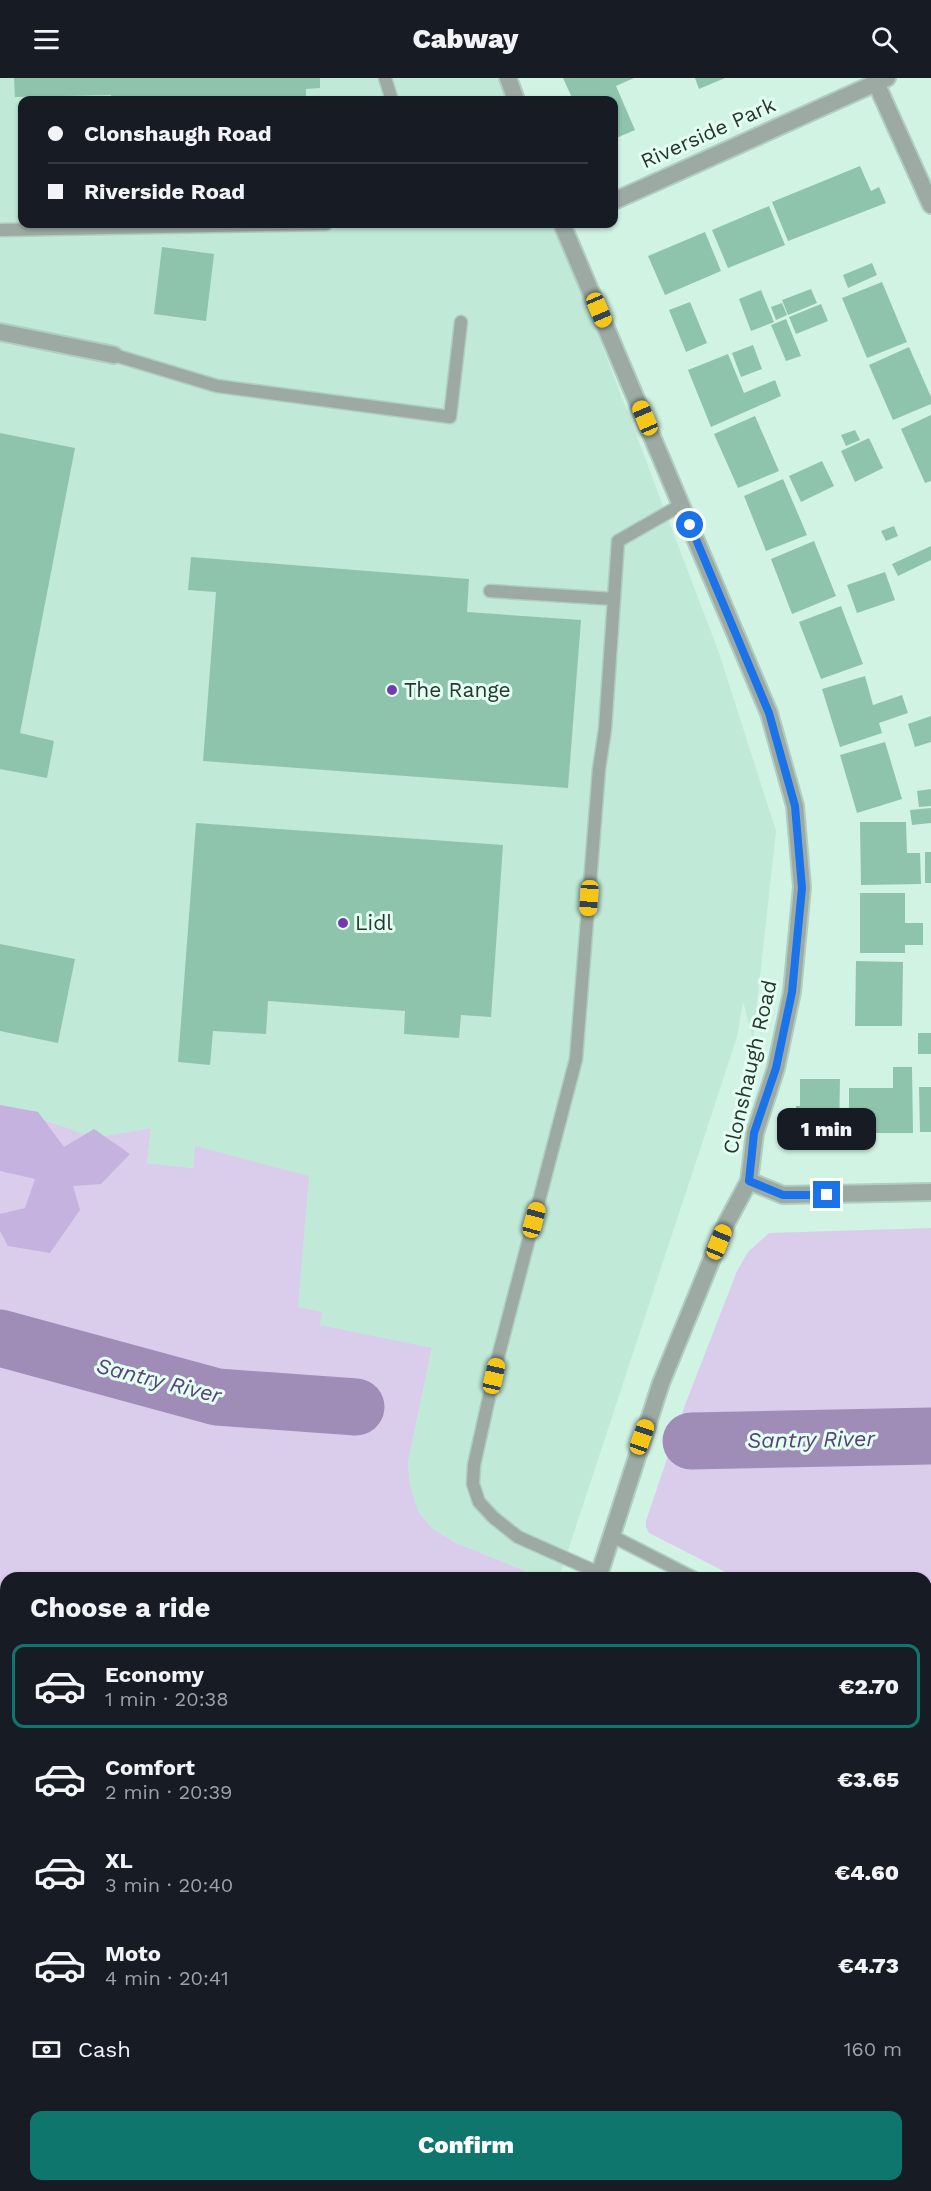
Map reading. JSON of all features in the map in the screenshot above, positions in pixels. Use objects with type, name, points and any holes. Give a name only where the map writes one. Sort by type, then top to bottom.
[{"type":"street","points":[[508,78],[515,96]]},
{"type":"street","points":[[882,80],[931,205]]},
{"type":"street","name":"Riverside Park","points":[[618,199],[882,80]]},
{"type":"street","name":"Clonshaugh Road","points":[[565,228],[769,713],[795,806],[802,888],[792,992],[776,1068],[754,1133],[749,1181],[727,1222],[660,1383],[599,1572]]},
{"type":"street","points":[[0,332],[114,355]]},
{"type":"street","points":[[749,1181],[783,1195],[931,1192]]},
{"type":"lane","points":[[385,78],[391,96]]},
{"type":"lane","points":[[0,230],[109,228]]},
{"type":"lane","points":[[114,355],[217,386],[450,417],[461,322]]},
{"type":"lane","points":[[592,1572],[518,1537],[494,1518],[479,1502],[473,1484],[474,1465],[498,1357],[576,1059],[599,769],[605,729],[618,541],[681,505]]},
{"type":"lane","points":[[490,591],[614,599]]},
{"type":"lane","points":[[610,1535],[682,1572]]},
{"type":"shaded area","points":[[0,78],[501,78],[508,96],[18,96],[18,228],[558,228],[719,653],[776,831],[753,1040],[743,1001],[737,1037],[561,1572],[528,1572],[456,1543],[432,1528],[418,1511],[410,1485],[408,1462],[432,1349],[319,1325],[298,1307],[195,1146],[193,1168],[147,1163],[151,1128],[93,1138],[0,1107]]},
{"type":"shaded area","points":[[0,1105],[38,1112],[64,1147],[94,1129],[130,1154],[101,1184],[73,1186],[80,1210],[50,1253],[8,1246],[0,1231],[0,1214],[25,1208],[35,1179],[0,1171]]},
{"type":"shaded area","points":[[0,1107],[93,1138],[151,1128],[147,1163],[193,1168],[195,1146],[309,1176],[298,1307],[322,1312],[320,1325],[432,1348],[408,1462],[410,1485],[418,1511],[432,1528],[456,1543],[528,1572],[0,1572]]},
{"type":"shaded area","points":[[931,1228],[931,1572],[725,1572],[649,1533],[646,1527],[646,1521],[685,1405],[737,1271],[748,1252],[769,1233]]},
{"type":"building","points":[[14,78],[320,78],[320,88],[306,89],[306,96],[15,97]]},
{"type":"building","points":[[563,78],[634,78],[616,86],[635,130],[618,137],[618,96],[571,96]]},
{"type":"building","points":[[695,78],[725,78],[699,89]]},
{"type":"building","points":[[860,166],[871,191],[879,187],[886,203],[788,241],[772,202]]},
{"type":"building","points":[[769,206],[785,245],[728,268],[712,230]]},
{"type":"building","points":[[705,232],[721,271],[665,295],[648,256]]},
{"type":"building","points":[[162,247],[214,254],[206,321],[154,314]]},
{"type":"building","points":[[872,263],[877,275],[848,288],[843,275]]},
{"type":"building","points":[[882,282],[907,342],[867,358],[842,298]]},
{"type":"building","points":[[811,289],[817,303],[788,315],[782,300]]},
{"type":"building","points":[[761,290],[774,322],[751,331],[739,299]]},
{"type":"building","points":[[690,302],[707,343],[686,352],[669,310]]},
{"type":"building","points":[[782,303],[787,315],[776,320],[771,307]]},
{"type":"building","points":[[821,304],[828,321],[796,334],[789,317]]},
{"type":"building","points":[[786,319],[801,356],[786,361],[771,325]]},
{"type":"building","points":[[753,345],[762,369],[741,377],[732,353]]},
{"type":"building","points":[[909,347],[931,397],[931,404],[893,420],[869,365]]},
{"type":"building","points":[[728,354],[744,393],[775,380],[781,396],[711,427],[688,370]]},
{"type":"building","points":[[931,415],[931,481],[925,483],[901,429]]},
{"type":"building","points":[[755,416],[779,471],[738,488],[714,434]]},
{"type":"building","points":[[855,430],[860,440],[846,446],[841,435]]},
{"type":"building","points":[[0,433],[75,448],[20,733],[54,741],[47,778],[0,769]]},
{"type":"building","points":[[869,438],[883,468],[855,482],[841,451]]},
{"type":"building","points":[[822,461],[834,486],[801,502],[789,476]]},
{"type":"building","points":[[783,479],[807,535],[766,551],[744,496]]},
{"type":"building","points":[[894,526],[898,536],[886,541],[881,531]]},
{"type":"building","points":[[814,541],[836,596],[792,614],[771,559]]},
{"type":"building","points":[[931,546],[931,560],[898,576],[892,564]]},
{"type":"building","name":"The Range","points":[[191,557],[469,579],[467,612],[581,620],[568,788],[203,761],[216,592],[188,590]]},
{"type":"building","points":[[885,572],[895,600],[857,613],[847,585]]},
{"type":"building","points":[[841,606],[863,664],[821,679],[799,622]]},
{"type":"building","points":[[865,676],[873,705],[902,695],[908,713],[879,723],[882,733],[840,747],[822,689]]},
{"type":"building","points":[[931,716],[931,742],[915,747],[908,724]]},
{"type":"building","points":[[885,742],[902,799],[857,813],[840,755]]},
{"type":"building","points":[[931,789],[931,806],[919,807],[917,791]]},
{"type":"building","points":[[931,808],[931,823],[912,825],[910,810]]},
{"type":"building","points":[[860,822],[906,822],[907,853],[920,853],[921,884],[861,885]]},
{"type":"building","name":"Lidl","points":[[196,823],[503,845],[491,1017],[461,1015],[459,1038],[404,1034],[405,1011],[268,1001],[266,1034],[213,1031],[210,1065],[178,1062]]},
{"type":"building","points":[[925,852],[931,852],[931,883],[925,883]]},
{"type":"building","points":[[860,893],[905,893],[905,923],[923,923],[923,945],[905,945],[905,953],[860,953]]},
{"type":"building","points":[[0,944],[75,959],[58,1043],[0,1031]]},
{"type":"building","points":[[856,961],[903,962],[902,1026],[855,1026]]},
{"type":"building","points":[[918,1033],[931,1033],[931,1054],[918,1054]]},
{"type":"building","points":[[893,1067],[912,1067],[913,1133],[849,1133],[849,1088],[893,1088]]},
{"type":"building","points":[[800,1079],[840,1079],[839,1134],[796,1134],[796,1106],[800,1106]]},
{"type":"building","points":[[919,1087],[931,1087],[931,1132],[920,1132]]},
{"type":"waterway","name":"Santry River","points":[[0,1338],[217,1397],[356,1407]]},
{"type":"waterway","name":"Santry River","points":[[691,1441],[931,1436]]},
{"type":"place","name":"The Range","points":[[392,690]]},
{"type":"place","name":"Lidl","points":[[343,923]]},
{"type":"route","points":[[690,525],[769,713],[795,806],[802,888],[792,992],[776,1068],[754,1133],[749,1181],[783,1195],[827,1195]]}]
